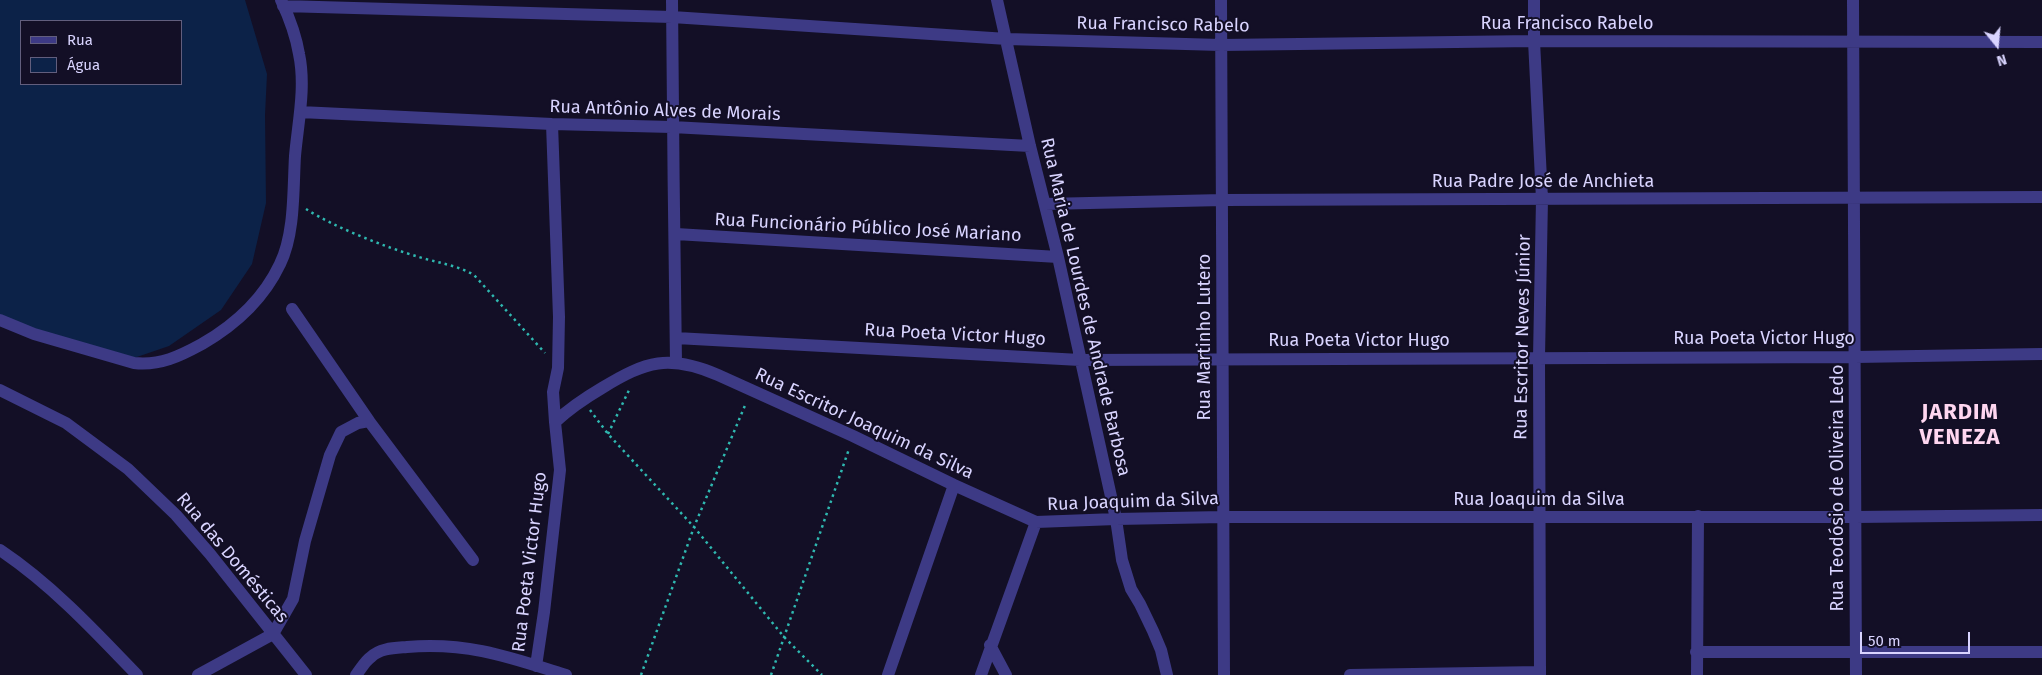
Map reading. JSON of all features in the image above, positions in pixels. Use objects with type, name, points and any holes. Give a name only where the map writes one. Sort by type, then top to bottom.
[{"type":"street","points":[[554,422],[583,400],[641,367],[662,362],[676,362],[672,0]]},
{"type":"street","name":"Rua Maria de Lourdes de Andrade Barbosa","points":[[997,0],[1058,258],[1116,519],[1122,560],[1131,589],[1156,638],[1167,675]]},
{"type":"street","name":"Rua Martinho Lutero","points":[[1221,0],[1224,200],[1222,359],[1224,675]]},
{"type":"street","name":"Rua Escritor Neves Júnior","points":[[1534,0],[1534,41],[1542,199],[1538,357],[1540,673]]},
{"type":"street","name":"Rua Teodósio de Oliveira Ledo","points":[[1853,0],[1856,675]]},
{"type":"street","points":[[0,320],[34,334],[134,363],[157,364],[170,360],[225,330],[240,318],[271,280],[281,263],[288,239],[293,199],[302,76],[299,54],[282,3]]},
{"type":"street","name":"Rua Francisco Rabelo","points":[[282,3],[672,17],[1007,40],[1221,45],[1534,41],[2042,42]]},
{"type":"street","name":"Rua Antônio Alves de Morais","points":[[300,112],[552,124],[672,127],[1030,146]]},
{"type":"street","name":"Rua Poeta Victor Hugo","points":[[536,666],[560,470],[554,422],[553,392],[558,368],[559,317],[552,124]]},
{"type":"street","name":"Rua Padre José de Anchieta","points":[[1045,204],[1224,200],[2042,197]]},
{"type":"street","name":"Rua Funcionário Público José Mariano","points":[[676,234],[1058,258]]},
{"type":"street","points":[[292,309],[369,421],[473,560]]},
{"type":"street","name":"Rua Poeta Victor Hugo","points":[[676,338],[1080,360],[1855,357],[2042,354]]},
{"type":"street","name":"Rua Escritor Joaquim da Silva","points":[[676,362],[696,365],[1036,522]]},
{"type":"street","name":"Rua das Domésticas","points":[[0,390],[66,423],[128,469],[176,515],[221,568],[306,675]]},
{"type":"street","points":[[198,675],[273,634],[292,599],[330,454],[341,432],[358,423],[369,421]]},
{"type":"street","points":[[888,675],[954,485]]},
{"type":"street","name":"Rua Joaquim da Silva","points":[[1036,522],[1223,517],[1855,517],[2042,514]]},
{"type":"street","points":[[1697,675],[1698,516]]},
{"type":"street","points":[[981,675],[990,645],[1036,522]]},
{"type":"street","points":[[0,550],[15,560],[65,602],[138,675]]},
{"type":"street","points":[[356,675],[371,656],[382,651],[423,645],[476,648],[566,675]]},
{"type":"street","points":[[990,645],[1006,675]]},
{"type":"street","points":[[1696,652],[2042,652]]},
{"type":"street","points":[[1350,675],[1540,673]]},
{"type":"path","points":[[293,199],[320,218],[380,243],[463,269],[474,275],[486,286],[558,368]]},
{"type":"path","points":[[608,434],[641,367]]},
{"type":"path","points":[[641,675],[694,527],[752,390]]},
{"type":"path","points":[[583,400],[608,434],[694,527],[784,637],[822,675]]},
{"type":"path","points":[[771,675],[853,436]]},
{"type":"water","points":[[0,0],[245,0],[267,74],[265,115],[266,203],[252,264],[221,310],[169,346],[131,359],[22,329],[0,316]]},
{"type":"district","name":"JARDIM VENEZA","points":[[1960,426]]}]
